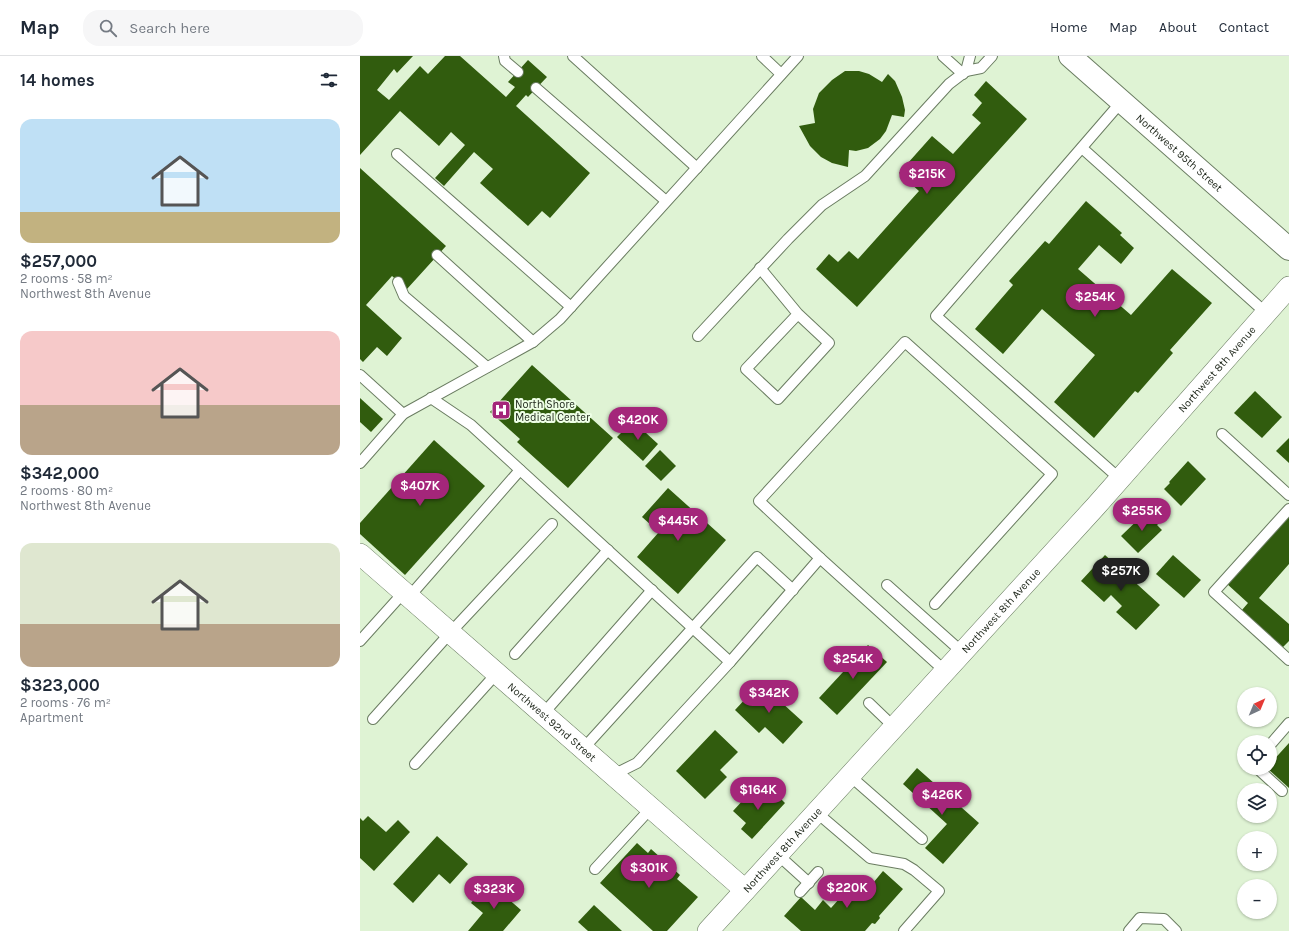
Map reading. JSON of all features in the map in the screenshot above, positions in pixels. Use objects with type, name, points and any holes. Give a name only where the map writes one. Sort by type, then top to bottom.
[{"type":"main road","name":"Northwest 95th Street","points":[[1070,56],[1289,249]]},
{"type":"street","name":"Northwest 8th Avenue","points":[[708,931],[1120,479],[1289,287]]},
{"type":"street","name":"Northwest 92nd Street","points":[[360,554],[745,890]]},
{"type":"lane","points":[[504,56],[505,61],[518,72]]},
{"type":"lane","points":[[573,56],[697,168]]},
{"type":"lane","points":[[762,56],[781,74]]},
{"type":"lane","points":[[360,463],[403,414],[533,342],[560,319],[798,56]]},
{"type":"lane","points":[[943,56],[964,72]]},
{"type":"lane","points":[[964,72],[970,56]]},
{"type":"lane","points":[[698,336],[760,268],[822,205],[865,176],[949,84],[964,72],[981,68],[992,56]]},
{"type":"lane","points":[[536,88],[666,202]]},
{"type":"lane","points":[[1120,479],[936,316],[1122,101]]},
{"type":"lane","points":[[1082,148],[1266,313]]},
{"type":"lane","points":[[397,154],[571,307]]},
{"type":"lane","points":[[437,255],[533,342]]},
{"type":"lane","points":[[760,268],[798,314],[829,343],[778,399],[746,369],[798,314]]},
{"type":"lane","points":[[398,282],[404,296],[488,367]]},
{"type":"lane","points":[[935,604],[1052,474],[905,342],[759,501],[945,670]]},
{"type":"lane","points":[[360,374],[403,414]]},
{"type":"lane","points":[[431,398],[471,425],[730,662]]},
{"type":"lane","points":[[1222,434],[1289,495]]},
{"type":"lane","points":[[360,641],[406,594],[520,470]]},
{"type":"lane","points":[[1289,509],[1214,592],[1289,660]]},
{"type":"lane","points":[[373,719],[450,633],[552,524]]},
{"type":"lane","points":[[514,654],[608,550]]},
{"type":"lane","points":[[583,749],[757,557],[793,590]]},
{"type":"lane","points":[[613,775],[637,763],[730,662],[820,558]]},
{"type":"lane","points":[[887,584],[962,652]]},
{"type":"lane","points":[[543,714],[652,590]]},
{"type":"lane","points":[[415,764],[497,673]]},
{"type":"lane","points":[[869,703],[894,727]]},
{"type":"lane","points":[[1277,737],[1289,723]]},
{"type":"lane","points":[[1265,775],[1282,791]]},
{"type":"lane","points":[[849,776],[922,839]]},
{"type":"lane","points":[[595,869],[651,808]]},
{"type":"lane","points":[[816,812],[870,858],[904,864],[914,870],[939,891],[904,931]]},
{"type":"lane","points":[[777,854],[809,883]]},
{"type":"lane","points":[[800,892],[818,872]]},
{"type":"lane","points":[[1129,931],[1140,918],[1164,919],[1176,931]]},
{"type":"building","points":[[360,56],[413,56],[397,73],[394,69],[377,90],[389,100],[420,66],[428,74],[445,56],[460,56],[506,97],[515,87],[508,82],[528,60],[547,77],[528,97],[526,95],[516,106],[590,173],[550,218],[542,211],[528,226],[480,183],[493,169],[474,152],[444,186],[435,178],[465,145],[451,132],[439,146],[400,111],[360,155]]},
{"type":"building","points":[[845,71],[859,71],[869,74],[882,82],[888,74],[895,81],[902,97],[905,110],[904,117],[892,115],[886,131],[880,139],[868,148],[856,151],[849,150],[848,167],[832,163],[821,157],[810,146],[799,126],[815,123],[813,109],[819,93],[832,80]]},
{"type":"building","points":[[986,81],[1027,119],[857,307],[816,269],[829,254],[838,262],[849,251],[858,259],[919,191],[899,173],[932,136],[953,154],[981,123],[972,115],[982,103],[974,95]]},
{"type":"building","points":[[360,168],[446,246],[407,289],[392,276],[366,305],[402,338],[387,356],[377,347],[363,362],[360,359]]},
{"type":"building","points":[[1086,201],[1122,233],[1120,235],[1134,248],[1121,264],[1099,245],[1078,269],[1131,315],[1172,269],[1212,303],[1170,350],[1173,353],[1138,393],[1135,391],[1094,438],[1054,402],[1095,355],[1042,309],[1003,354],[975,329],[1013,285],[1009,281],[1045,241],[1049,244]]},
{"type":"building","points":[[532,365],[613,438],[568,488],[517,442],[520,439],[490,412]]},
{"type":"building","points":[[1255,391],[1282,417],[1262,438],[1234,413]]},
{"type":"building","points":[[360,398],[383,419],[371,432],[360,422]]},
{"type":"building","points":[[633,421],[658,444],[643,461],[617,437]]},
{"type":"building","points":[[1289,438],[1289,463],[1276,451]]},
{"type":"building","points":[[434,440],[485,486],[405,575],[360,534],[360,523]]},
{"type":"building","points":[[660,450],[676,466],[661,481],[645,466]]},
{"type":"building","points":[[1188,461],[1206,479],[1181,506],[1164,489]]},
{"type":"building","points":[[668,488],[726,540],[678,594],[637,557],[659,532],[642,517]]},
{"type":"building","points":[[1148,510],[1160,522],[1157,525],[1162,530],[1138,553],[1121,536]]},
{"type":"building","points":[[1289,514],[1289,564],[1259,598],[1289,624],[1289,641],[1283,647],[1242,610],[1248,603],[1226,583]]},
{"type":"building","points":[[1105,555],[1160,605],[1136,630],[1116,612],[1122,606],[1111,595],[1104,602],[1081,581]]},
{"type":"building","points":[[1173,555],[1201,580],[1184,598],[1156,574]]},
{"type":"building","points":[[868,645],[887,662],[837,715],[819,698]]},
{"type":"building","points":[[760,683],[803,722],[783,744],[765,727],[759,733],[735,710]]},
{"type":"building","points":[[715,730],[738,752],[720,770],[727,777],[705,799],[676,771]]},
{"type":"building","points":[[1289,743],[1289,788],[1275,775],[1277,775],[1277,756]]},
{"type":"building","points":[[917,768],[979,823],[943,864],[925,848],[947,824],[903,784]]},
{"type":"building","points":[[757,785],[770,798],[775,793],[785,803],[752,839],[741,829],[746,823],[733,811]]},
{"type":"building","points":[[368,816],[386,832],[398,820],[410,832],[374,871],[360,858],[360,818],[363,821]]},
{"type":"building","points":[[437,836],[468,864],[450,884],[439,874],[413,903],[393,884]]},
{"type":"building","points":[[637,843],[648,853],[651,849],[680,875],[677,879],[698,897],[667,931],[653,931],[600,883]]},
{"type":"building","points":[[883,871],[903,889],[879,916],[880,918],[875,924],[872,923],[865,931],[801,931],[784,916],[801,897],[815,910],[823,900],[831,908],[849,888],[854,893],[862,883],[868,889]]},
{"type":"building","points":[[489,882],[521,910],[503,931],[468,931],[483,913],[471,903]]},
{"type":"building","points":[[594,905],[622,931],[588,931],[578,922]]},
{"type":"place","name":"North Shore Medical Center","points":[[501,410]]}]
